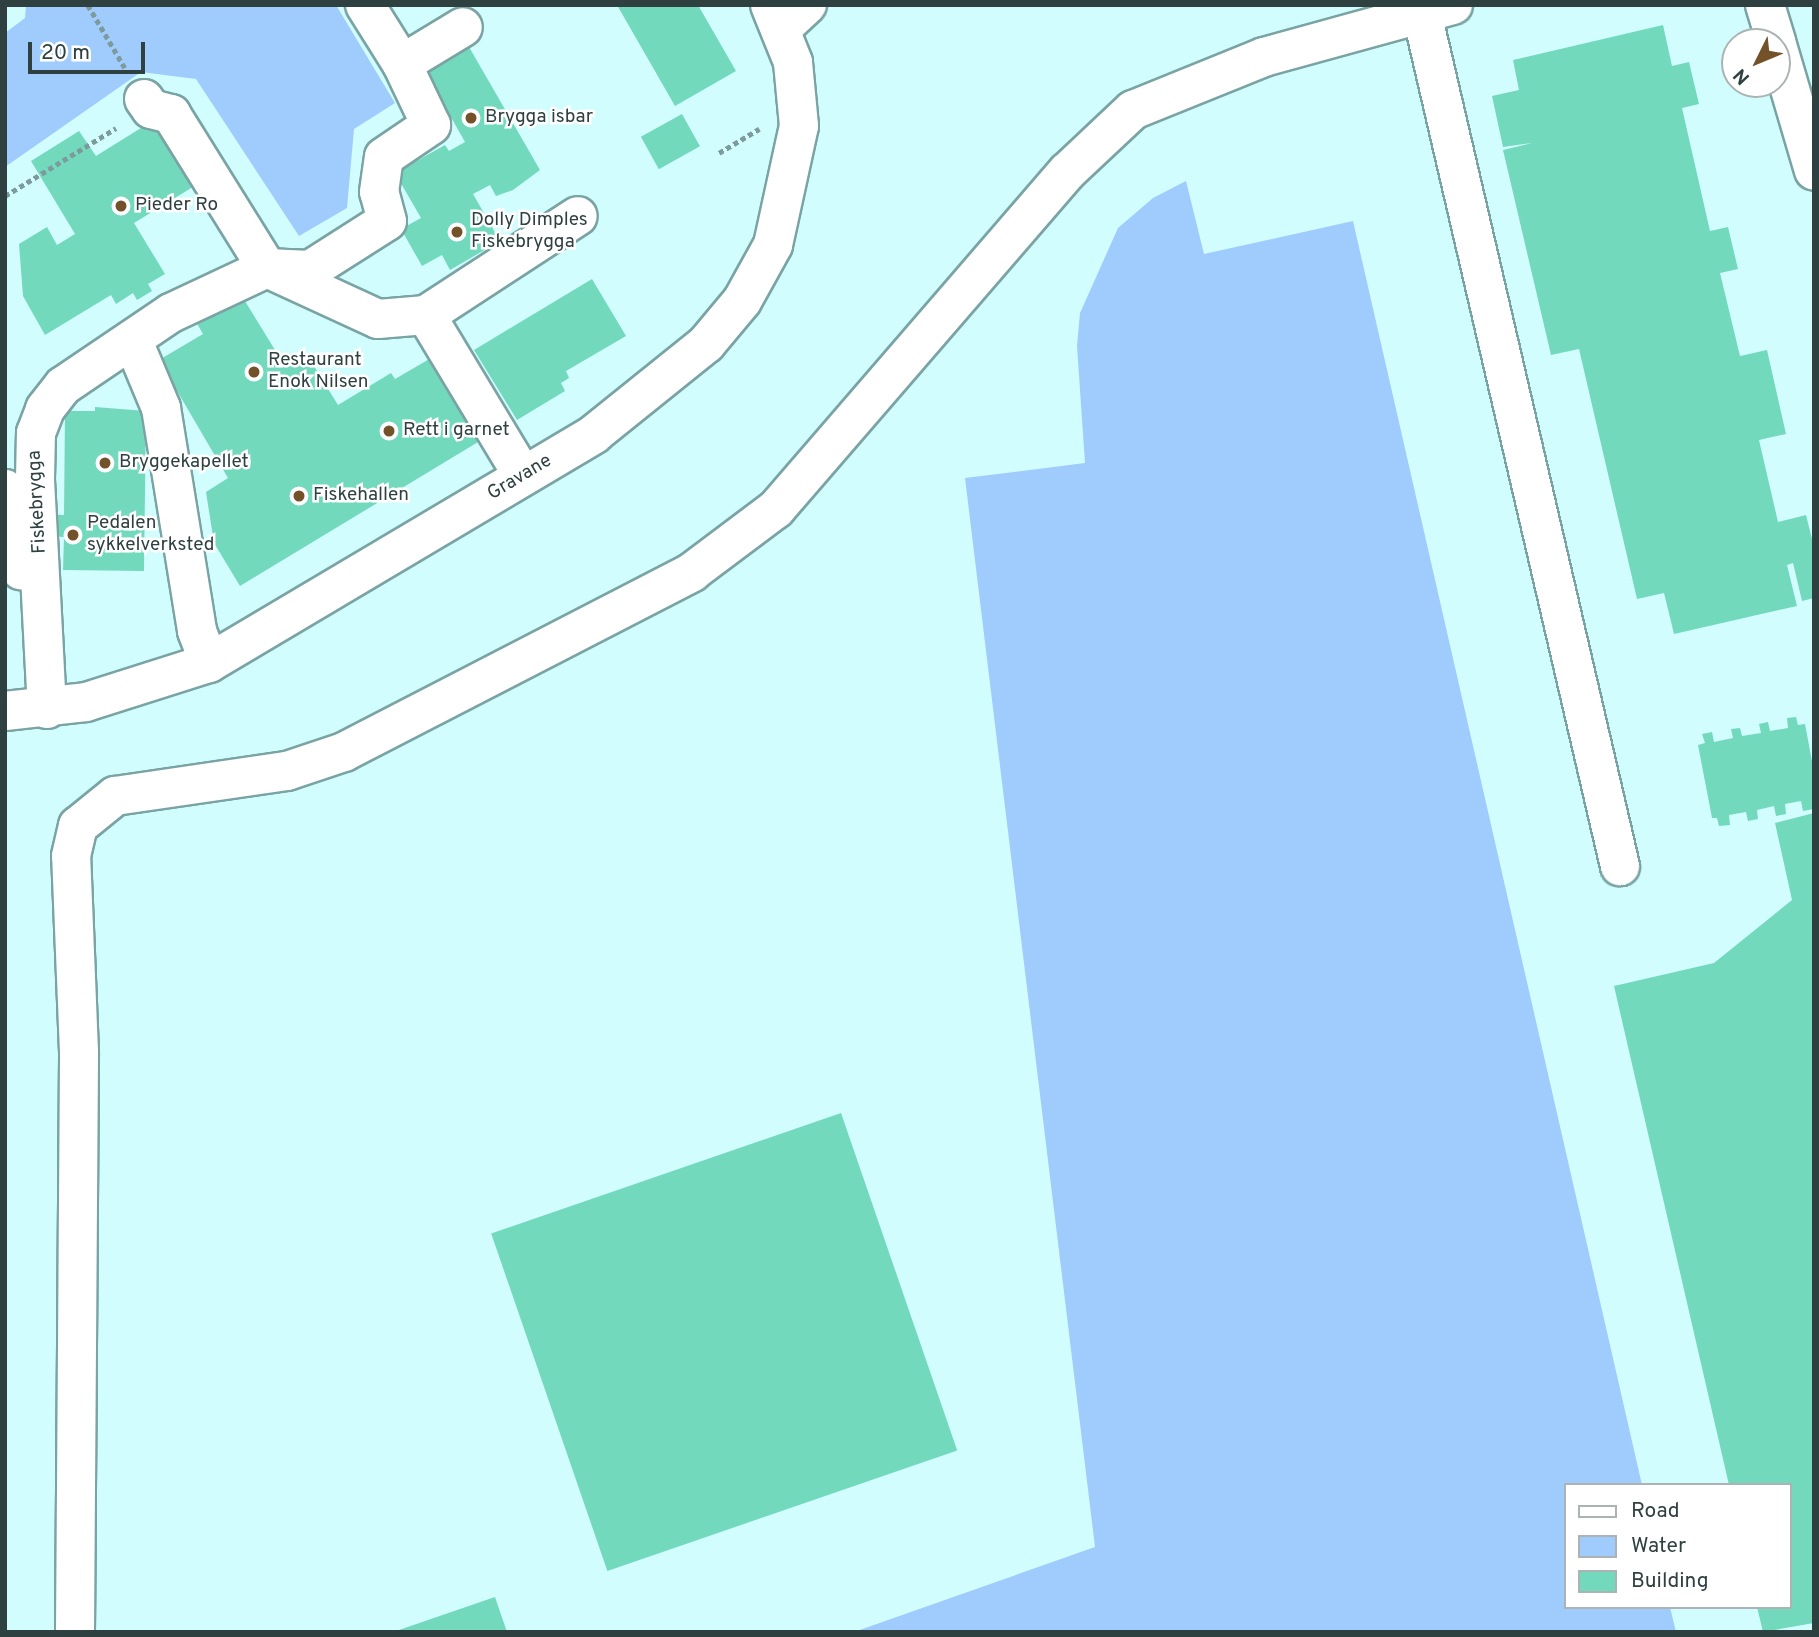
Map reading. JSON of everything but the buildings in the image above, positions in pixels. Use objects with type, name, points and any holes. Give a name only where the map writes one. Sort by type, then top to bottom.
[{"type":"street","name":"Fiskebrygga","points":[[47,709],[42,678],[36,433],[44,409],[64,386],[171,313],[267,268],[310,270],[387,221],[379,192],[384,157],[431,125],[402,64],[365,5]]},
{"type":"street","points":[[1766,5],[1773,28]]},
{"type":"street","points":[[75,1632],[79,1052],[71,856],[78,826],[115,796],[287,771],[344,752],[692,572],[776,509],[1067,172],[1133,110],[1264,57],[1438,9],[1620,866]]},
{"type":"street","name":"Gravane","points":[[5,711],[47,709],[111,695],[209,663],[594,434],[706,344],[742,301],[773,245],[799,126],[786,13]]},
{"type":"street","points":[[402,64],[463,27]]},
{"type":"street","points":[[1791,92],[1814,172]]},
{"type":"street","points":[[147,104],[171,114],[267,268],[378,319],[426,314],[578,216]]},
{"type":"street","points":[[426,314],[523,476]]},
{"type":"street","points":[[133,341],[161,408],[197,631],[209,663]]},
{"type":"street","points":[[5,489],[47,709]]},
{"type":"path","points":[[5,196],[147,104],[88,5]]},
{"type":"path","points":[[719,153],[760,128]]},
{"type":"water","points":[[26,5],[336,5],[395,103],[354,129],[347,208],[299,236],[196,79],[141,72],[5,167],[5,33],[25,18]]},
{"type":"water","points":[[1186,181],[1204,254],[1353,221],[1642,1483],[1563,1483],[1563,1609],[1670,1609],[1676,1632],[854,1632],[1095,1547],[965,478],[1085,463],[1077,346],[1080,313],[1118,228],[1153,198]]},
{"type":"place","name":"Brygga isbar","points":[[471,118]]},
{"type":"place","name":"Pieder Ro","points":[[121,206]]},
{"type":"place","name":"Dolly Dimples Fiskebrygga","points":[[457,232]]},
{"type":"place","name":"Restaurant Enok Nilsen","points":[[254,372]]},
{"type":"place","name":"Rett i garnet","points":[[389,431]]},
{"type":"place","name":"Bryggekapellet","points":[[105,463]]},
{"type":"place","name":"Fiskehallen","points":[[299,496]]},
{"type":"place","name":"Pedalen sykkelverksted","points":[[73,535]]}]
